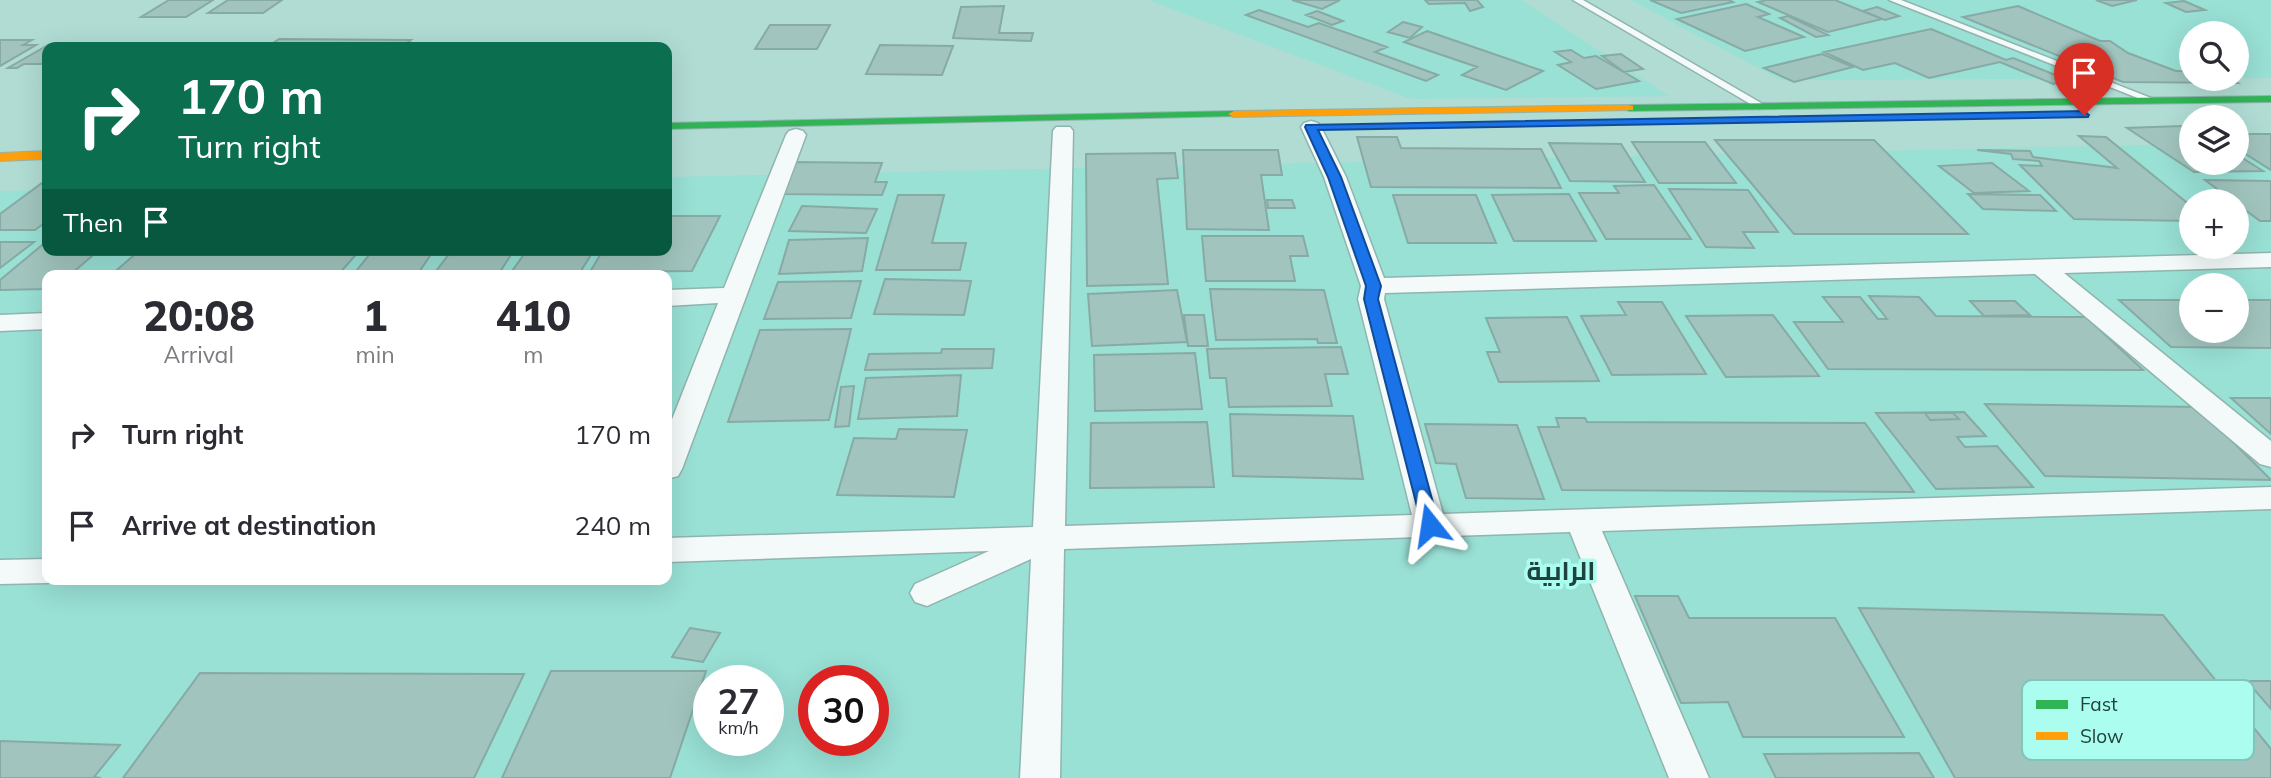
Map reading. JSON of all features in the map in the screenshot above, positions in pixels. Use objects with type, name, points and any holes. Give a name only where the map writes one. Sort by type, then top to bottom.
[{"type":"street","points":[[672,125],[2271,99]]},
{"type":"street","points":[[672,139],[2271,112]]},
{"type":"street","points":[[1311,127],[1335,177],[1374,286],[1371,299],[1430,525]]},
{"type":"street","points":[[1040,778],[1063,131]]},
{"type":"street","points":[[672,456],[796,135]]},
{"type":"street","points":[[0,157],[42,155]]},
{"type":"street","points":[[1374,286],[2271,260]]},
{"type":"street","points":[[2041,267],[2271,457]]},
{"type":"street","points":[[672,298],[734,295]]},
{"type":"street","points":[[0,323],[42,321]]},
{"type":"street","points":[[672,551],[2271,498]]},
{"type":"street","points":[[1581,520],[1689,778]]},
{"type":"street","points":[[927,593],[1048,538]]},
{"type":"street","points":[[0,572],[42,571]]},
{"type":"lane","points":[[1577,0],[1763,107]]},
{"type":"lane","points":[[1893,0],[2155,102]]},
{"type":"shaded area","points":[[1148,0],[1521,0],[1669,96],[1411,99]]},
{"type":"shaded area","points":[[1631,0],[2271,0],[2271,78],[2249,78],[2249,21],[2179,21],[2179,78],[1781,80]]},
{"type":"shaded area","points":[[2271,142],[2271,778],[0,778],[0,191],[42,190],[42,256],[672,256],[672,177],[2179,144],[2179,175],[2249,175],[2249,143]]},
{"type":"building","points":[[169,0],[213,0],[186,17],[141,17]]},
{"type":"building","points":[[228,0],[282,0],[263,13],[208,13]]},
{"type":"building","points":[[1292,0],[1340,0],[1322,9]]},
{"type":"building","points":[[1425,0],[1477,0],[1483,7],[1470,11],[1465,3],[1429,4]]},
{"type":"building","points":[[1650,0],[1729,0],[1733,2],[1681,13]]},
{"type":"building","points":[[1835,0],[1882,19],[1828,32],[1758,2]]},
{"type":"building","points":[[2096,0],[2137,0],[2112,6]]},
{"type":"building","points":[[2184,1],[2205,10],[2186,12],[2166,3]]},
{"type":"building","points":[[1746,4],[1769,14],[1758,17],[1804,37],[1745,51],[1677,19]]},
{"type":"building","points":[[1004,6],[999,33],[1033,33],[1031,41],[953,38],[961,7]]},
{"type":"building","points":[[2018,6],[2100,41],[2110,41],[2128,53],[2179,71],[2179,82],[2123,82],[1963,17]]},
{"type":"building","points":[[1877,7],[1899,16],[1885,20],[1863,11]]},
{"type":"building","points":[[1259,10],[1308,27],[1319,23],[1387,47],[1375,52],[1438,75],[1426,81],[1246,15]]},
{"type":"building","points":[[1317,11],[1343,21],[1332,25],[1306,15]]},
{"type":"building","points":[[1788,16],[1828,35],[1816,37],[1780,18]]},
{"type":"building","points":[[1403,22],[1422,27],[1410,38],[1388,32]]},
{"type":"building","points":[[770,25],[830,25],[817,49],[755,49]]},
{"type":"building","points":[[1931,29],[2006,60],[2013,58],[2068,80],[2053,84],[2000,62],[1929,78],[1895,63],[1863,70],[1824,52]]},
{"type":"building","points":[[1427,31],[1543,71],[1506,90],[1462,75],[1477,67],[1404,42]]},
{"type":"building","points":[[279,39],[411,40],[408,42],[274,42]]},
{"type":"building","points":[[0,40],[32,40],[23,45],[36,45],[0,66]]},
{"type":"building","points":[[880,45],[953,46],[942,75],[866,74]]},
{"type":"building","points":[[42,49],[42,64],[24,64],[17,68],[8,68]]},
{"type":"building","points":[[1571,50],[1584,58],[1596,56],[1639,81],[1596,89],[1558,65],[1571,62],[1555,52]]},
{"type":"building","points":[[1621,54],[1643,69],[1624,72],[1602,56]]},
{"type":"building","points":[[1822,54],[1853,67],[1794,82],[1764,68]]},
{"type":"building","points":[[2179,126],[2179,162],[2127,128]]},
{"type":"building","points":[[2249,134],[2271,134],[2271,170],[2249,156]]},
{"type":"building","points":[[2079,136],[2106,137],[2179,196],[2179,221],[2074,219],[2020,165],[2042,166],[2039,161],[2013,159],[2011,154],[1977,150],[2030,151],[2033,157],[2117,168]]},
{"type":"building","points":[[1357,137],[1397,137],[1401,148],[1541,149],[1561,188],[1371,187]]},
{"type":"building","points":[[1715,140],[1874,140],[1968,234],[1794,234]]},
{"type":"building","points":[[1632,142],[1705,142],[1736,183],[1659,183]]},
{"type":"building","points":[[1549,143],[1621,144],[1645,182],[1570,181]]},
{"type":"building","points":[[1183,150],[1278,150],[1282,175],[1261,175],[1269,230],[1187,229]]},
{"type":"building","points":[[1175,153],[1178,178],[1157,179],[1168,284],[1087,286],[1086,154]]},
{"type":"building","points":[[794,162],[882,163],[875,182],[887,182],[882,195],[779,194]]},
{"type":"building","points":[[2249,162],[2263,171],[2249,171]]},
{"type":"building","points":[[1992,163],[2029,191],[1974,193],[1939,166]]},
{"type":"building","points":[[2205,180],[2271,181],[2271,221],[2260,221],[2249,213],[2249,189],[2217,189]]},
{"type":"building","points":[[42,183],[42,225],[35,230],[0,230],[0,214]]},
{"type":"building","points":[[1654,185],[1691,239],[1606,239],[1579,193],[1619,193],[1614,186]]},
{"type":"building","points":[[1669,189],[1748,190],[1778,232],[1743,232],[1754,248],[1706,247]]},
{"type":"building","points":[[1569,194],[1596,241],[1514,241],[1492,195]]},
{"type":"building","points":[[1968,194],[2040,195],[2056,211],[1983,209]]},
{"type":"building","points":[[898,195],[944,195],[932,243],[966,243],[960,270],[876,270]]},
{"type":"building","points":[[1393,195],[1476,195],[1496,243],[1408,243]]},
{"type":"building","points":[[1267,200],[1292,200],[1295,208],[1268,208]]},
{"type":"building","points":[[802,206],[877,209],[866,233],[789,231]]},
{"type":"building","points":[[672,216],[720,216],[692,271],[591,270],[599,256],[672,256]]},
{"type":"building","points":[[1202,236],[1303,236],[1308,256],[1290,256],[1295,281],[1206,281]]},
{"type":"building","points":[[868,238],[862,271],[779,274],[789,240]]},
{"type":"building","points":[[0,242],[34,242],[0,268]]},
{"type":"building","points":[[42,245],[42,256],[92,256],[76,270],[42,270],[42,289],[0,290],[0,280]]},
{"type":"building","points":[[133,256],[355,256],[342,270],[117,270]]},
{"type":"building","points":[[368,256],[430,256],[420,270],[357,270]]},
{"type":"building","points":[[447,256],[510,256],[501,270],[437,270]]},
{"type":"building","points":[[523,256],[590,256],[582,270],[513,270]]},
{"type":"building","points":[[885,279],[971,281],[964,315],[874,314]]},
{"type":"building","points":[[861,281],[851,318],[764,319],[778,282]]},
{"type":"building","points":[[1210,289],[1324,290],[1337,343],[1318,343],[1317,339],[1216,340]]},
{"type":"building","points":[[1177,290],[1187,342],[1092,346],[1088,294]]},
{"type":"building","points":[[1869,296],[1919,297],[1936,316],[2086,317],[2143,370],[1828,369],[1794,322],[1843,322],[1823,297],[1860,297],[1878,319],[1887,319]]},
{"type":"building","points":[[2119,300],[2179,300],[2179,343],[2249,343],[2249,300],[2271,300],[2271,348],[2171,347]]},
{"type":"building","points":[[1970,301],[2015,301],[2030,315],[1984,316]]},
{"type":"building","points":[[1618,302],[1662,302],[1706,374],[1612,375],[1581,316],[1626,315]]},
{"type":"building","points":[[1184,315],[1204,315],[1208,346],[1188,346]]},
{"type":"building","points":[[1773,315],[1819,376],[1726,377],[1686,316]]},
{"type":"building","points":[[1567,317],[1599,381],[1499,382],[1487,352],[1500,352],[1486,318]]},
{"type":"building","points":[[851,329],[829,420],[728,422],[760,330]]},
{"type":"building","points":[[1341,347],[1348,374],[1325,374],[1332,406],[1229,407],[1226,378],[1210,378],[1207,349]]},
{"type":"building","points":[[942,349],[994,349],[992,368],[865,370],[869,354],[941,353]]},
{"type":"building","points":[[1195,353],[1202,409],[1095,411],[1094,355]]},
{"type":"building","points":[[961,375],[957,416],[858,419],[866,378]]},
{"type":"building","points":[[854,386],[849,426],[835,427],[841,387]]},
{"type":"building","points":[[2231,398],[2271,398],[2271,434]]},
{"type":"building","points":[[1985,404],[2198,407],[2271,480],[2045,476]]},
{"type":"building","points":[[1964,412],[1986,436],[1957,437],[1965,447],[1997,446],[2033,487],[1936,489],[1876,413]]},
{"type":"building","points":[[1925,413],[1953,413],[1959,419],[1930,420]]},
{"type":"building","points":[[1230,414],[1353,416],[1363,479],[1233,476]]},
{"type":"building","points":[[1556,418],[1585,418],[1587,422],[1865,423],[1914,492],[1562,490],[1538,427],[1559,427]]},
{"type":"building","points":[[1207,422],[1214,487],[1090,488],[1091,423]]},
{"type":"building","points":[[1425,424],[1517,425],[1544,499],[1466,498],[1456,464],[1436,463]]},
{"type":"building","points":[[899,429],[967,430],[954,497],[837,495],[854,438],[896,439]]},
{"type":"building","points":[[1635,596],[1678,596],[1689,618],[1835,618],[1904,737],[1743,737],[1728,702],[1681,703]]},
{"type":"building","points":[[1859,608],[2163,615],[2215,680],[2022,680],[2022,760],[2254,760],[2254,728],[2271,749],[2271,778],[1955,778]]},
{"type":"building","points":[[690,628],[720,633],[703,662],[672,657]]},
{"type":"building","points":[[551,671],[693,671],[693,710],[670,778],[502,778]]},
{"type":"building","points":[[200,673],[524,674],[474,778],[123,778]]},
{"type":"building","points":[[2254,681],[2271,681],[2271,709],[2254,689]]},
{"type":"building","points":[[0,741],[120,745],[94,777],[101,778],[0,778]]},
{"type":"building","points":[[1919,753],[1934,778],[1776,778],[1764,754]]},
{"type":"traffic: fast","points":[[1629,108],[2271,99]]},
{"type":"traffic: fast","points":[[672,126],[1234,114]]},
{"type":"traffic: slow","points":[[1234,114],[1629,108]]},
{"type":"traffic: slow","points":[[0,157],[42,155]]},
{"type":"district","name":"الرابية","points":[[1561,571]]},
{"type":"route","points":[[1430,525],[1371,299],[1374,286],[1335,177],[1311,127],[2084,115]]}]
